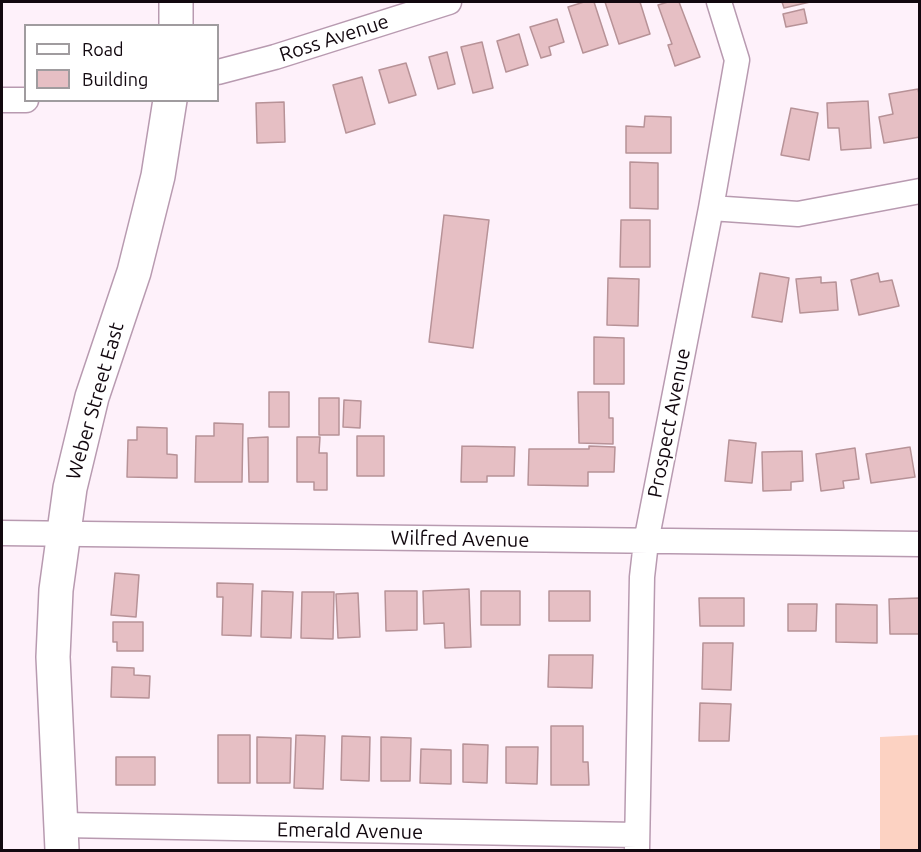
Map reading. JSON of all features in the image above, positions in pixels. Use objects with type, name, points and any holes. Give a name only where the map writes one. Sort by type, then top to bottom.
[{"type":"main road","points":[[176,2],[176,24]]},
{"type":"main road","name":"Weber Street East","points":[[62,838],[53,657],[56,590],[70,488],[92,397],[137,262],[158,176],[170,102]]},
{"type":"street","name":"Ross Avenue","points":[[219,72],[275,57],[449,2]]},
{"type":"street","name":"Prospect Avenue","points":[[637,843],[642,577],[646,542],[738,60],[719,2]]},
{"type":"street","points":[[2,100],[24,100]]},
{"type":"street","points":[[711,208],[798,214],[920,191]]},
{"type":"street","name":"Wilfred Avenue","points":[[2,533],[920,544]]},
{"type":"street","name":"Emerald Avenue","points":[[62,838],[637,843]]},
{"type":"shaded area","points":[[919,735],[919,850],[880,850],[880,737]]},
{"type":"building","points":[[584,2],[594,2],[608,45],[583,53],[568,7]]},
{"type":"building","points":[[605,2],[640,2],[650,34],[619,44]]},
{"type":"building","points":[[679,2],[700,57],[675,66],[668,45],[672,44],[658,5]]},
{"type":"building","points":[[782,2],[810,2],[784,8]]},
{"type":"building","points":[[804,9],[807,23],[786,27],[783,14]]},
{"type":"building","points":[[557,19],[564,42],[549,47],[551,55],[541,58],[530,27]]},
{"type":"building","points":[[519,34],[528,65],[506,72],[497,41]]},
{"type":"building","points":[[482,42],[493,88],[473,93],[461,47]]},
{"type":"building","points":[[447,52],[455,84],[438,89],[429,57]]},
{"type":"building","points":[[406,63],[416,95],[389,103],[379,70]]},
{"type":"building","points":[[362,77],[375,124],[346,133],[333,85]]},
{"type":"building","points":[[918,89],[920,137],[884,143],[879,117],[893,114],[889,94]]},
{"type":"building","points":[[868,101],[871,148],[841,150],[839,128],[828,128],[827,103]]},
{"type":"building","points":[[284,102],[285,142],[257,143],[256,103]]},
{"type":"building","points":[[791,108],[818,113],[809,160],[781,155]]},
{"type":"building","points":[[645,116],[671,117],[671,153],[626,153],[626,126],[644,127]]},
{"type":"building","points":[[630,162],[658,163],[658,209],[630,208]]},
{"type":"building","points":[[444,215],[489,220],[473,348],[429,342]]},
{"type":"building","points":[[621,220],[650,220],[650,267],[620,267]]},
{"type":"building","points":[[760,273],[789,278],[782,322],[752,317]]},
{"type":"building","points":[[878,273],[880,282],[892,280],[899,306],[859,315],[851,280]]},
{"type":"building","points":[[821,277],[821,283],[836,282],[838,310],[800,313],[796,279]]},
{"type":"building","points":[[608,278],[639,279],[638,326],[607,325]]},
{"type":"building","points":[[594,337],[624,338],[624,384],[594,384]]},
{"type":"building","points":[[269,392],[289,392],[289,427],[269,427]]},
{"type":"building","points":[[578,392],[609,392],[609,418],[613,418],[613,444],[579,443]]},
{"type":"building","points":[[319,398],[339,398],[339,435],[319,435]]},
{"type":"building","points":[[344,400],[361,401],[360,428],[343,427]]},
{"type":"building","points":[[214,423],[243,424],[242,482],[195,482],[196,436],[214,436]]},
{"type":"building","points":[[137,427],[167,428],[167,454],[177,455],[177,478],[127,477],[128,440],[137,440]]},
{"type":"building","points":[[357,436],[384,436],[384,476],[357,476]]},
{"type":"building","points":[[268,437],[268,482],[249,482],[248,438]]},
{"type":"building","points":[[297,437],[320,437],[319,453],[327,453],[327,490],[314,490],[314,482],[297,482]]},
{"type":"building","points":[[729,440],[756,443],[752,483],[725,481]]},
{"type":"building","points":[[462,446],[515,447],[514,476],[487,476],[487,482],[461,482]]},
{"type":"building","points":[[589,446],[615,447],[614,472],[588,472],[588,486],[528,485],[529,449],[589,449]]},
{"type":"building","points":[[910,447],[915,477],[871,483],[866,454]]},
{"type":"building","points":[[855,448],[859,479],[843,481],[844,488],[821,491],[816,454]]},
{"type":"building","points":[[802,451],[803,481],[791,482],[791,490],[763,491],[762,452]]},
{"type":"building","points":[[115,573],[139,575],[136,617],[111,615]]},
{"type":"building","points":[[217,583],[253,584],[251,636],[222,635],[223,597],[217,597]]},
{"type":"building","points":[[469,589],[471,647],[445,648],[444,623],[424,624],[423,591]]},
{"type":"building","points":[[262,591],[293,592],[291,638],[261,637]]},
{"type":"building","points":[[385,591],[417,591],[417,630],[386,631]]},
{"type":"building","points":[[481,591],[520,591],[520,625],[481,625]]},
{"type":"building","points":[[549,591],[590,591],[590,621],[549,621]]},
{"type":"building","points":[[302,592],[334,592],[333,639],[301,638]]},
{"type":"building","points":[[358,593],[360,637],[338,638],[336,594]]},
{"type":"building","points":[[699,598],[744,598],[744,626],[700,626]]},
{"type":"building","points":[[920,598],[920,634],[890,634],[889,599]]},
{"type":"building","points":[[788,604],[817,604],[816,631],[788,631]]},
{"type":"building","points":[[836,604],[877,605],[877,643],[836,642]]},
{"type":"building","points":[[113,622],[143,622],[143,651],[117,651],[117,642],[113,642]]},
{"type":"building","points":[[703,643],[733,643],[731,690],[702,689]]},
{"type":"building","points":[[549,655],[593,655],[592,688],[548,687]]},
{"type":"building","points":[[112,667],[134,668],[134,675],[150,676],[149,698],[111,697]]},
{"type":"building","points":[[700,703],[731,704],[729,741],[699,741]]},
{"type":"building","points":[[551,726],[583,726],[583,762],[588,762],[589,785],[551,785]]},
{"type":"building","points":[[218,735],[250,735],[250,783],[218,783]]},
{"type":"building","points":[[296,735],[325,736],[323,789],[294,788]]},
{"type":"building","points":[[342,736],[370,737],[369,781],[341,780]]},
{"type":"building","points":[[257,737],[291,738],[290,783],[257,783]]},
{"type":"building","points":[[381,737],[411,738],[410,781],[381,781]]},
{"type":"building","points":[[463,744],[488,745],[487,783],[463,782]]},
{"type":"building","points":[[506,747],[538,747],[537,784],[506,783]]},
{"type":"building","points":[[421,749],[451,750],[451,784],[420,783]]},
{"type":"building","points":[[116,757],[155,757],[155,785],[116,785]]}]
